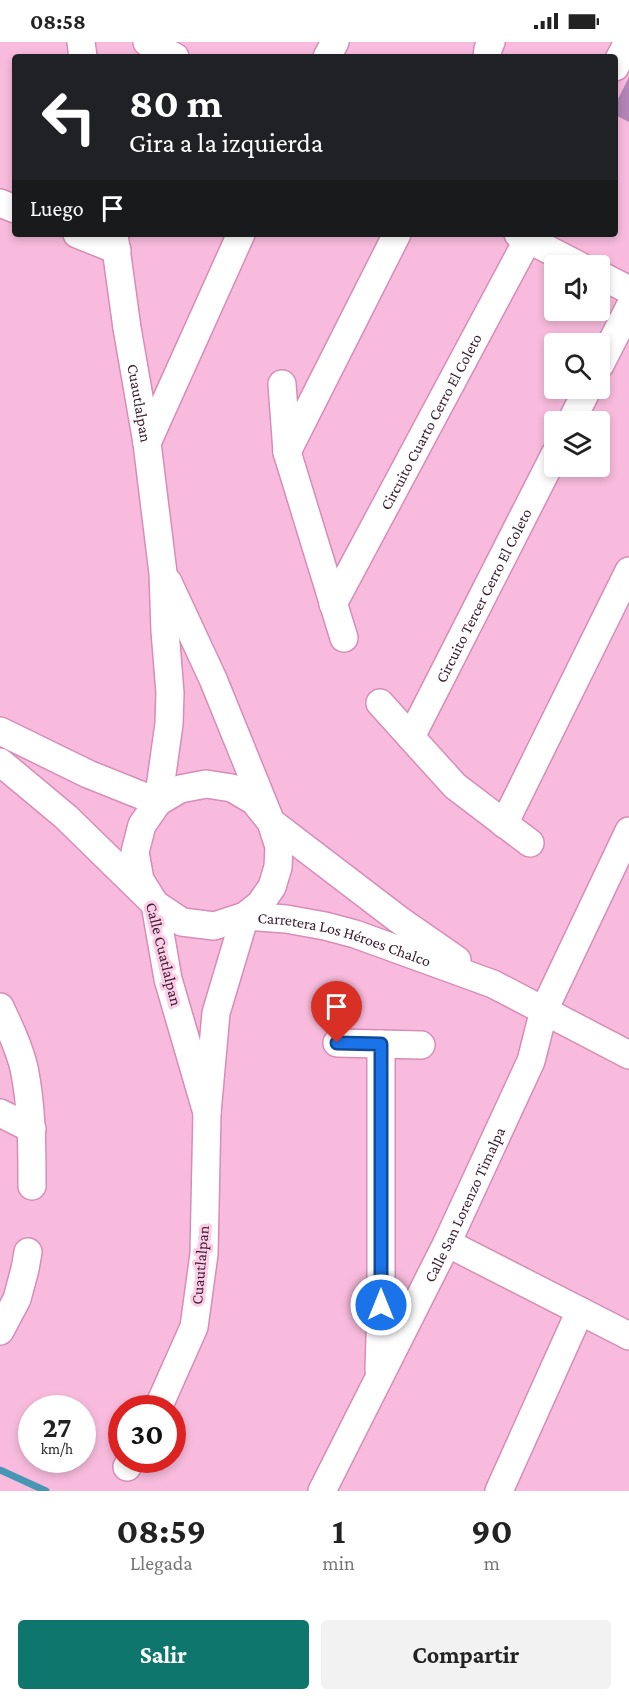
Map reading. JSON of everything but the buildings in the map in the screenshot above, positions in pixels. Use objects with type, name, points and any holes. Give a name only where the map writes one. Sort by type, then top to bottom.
[{"type":"street","points":[[147,42],[169,54]]},
{"type":"street","points":[[618,62],[628,42]]},
{"type":"street","points":[[91,237],[115,242]]},
{"type":"street","points":[[147,442],[240,237]]},
{"type":"street","points":[[287,453],[395,237]]},
{"type":"street","points":[[523,237],[558,255]]},
{"type":"street","name":"Circuito Cuarto Cerro El Coleto","points":[[333,604],[523,237]]},
{"type":"street","name":"Cuautlalpan","points":[[115,242],[147,442],[163,573]]},
{"type":"street","points":[[610,280],[629,290]]},
{"type":"street","points":[[610,345],[629,308]]},
{"type":"street","points":[[282,384],[287,453],[344,638]]},
{"type":"street","name":"Circuito Tercer Cerro El Coleto","points":[[411,737],[544,476]]},
{"type":"street","points":[[504,824],[629,571]]},
{"type":"street","points":[[163,573],[213,679],[275,834],[278,867],[272,886],[260,904],[244,916],[216,1013],[207,1113]]},
{"type":"street","name":"Calle Cuatlalpan","points":[[163,573],[170,724],[158,802],[142,825],[135,852],[140,880],[155,904],[168,979],[207,1113]]},
{"type":"street","points":[[380,703],[455,786],[530,843]]},
{"type":"street","points":[[0,731],[88,774],[158,802]]},
{"type":"street","name":"Carretera Los Héroes Chalco","points":[[0,762],[66,817],[155,904],[182,922],[214,926],[244,916],[326,926],[355,934],[493,984],[629,1055]]},
{"type":"street","name":"Carretera Los Héroes Chalco","points":[[158,802],[180,789],[206,783],[232,788],[254,801],[275,834],[493,984]]},
{"type":"street","name":"Calle San Lorenzo Timalpa","points":[[322,1491],[447,1243],[531,1061],[544,1010],[629,831]]},
{"type":"street","points":[[0,1007],[23,1066],[32,1129],[32,1186]]},
{"type":"street","points":[[337,1043],[421,1045]]},
{"type":"street","points":[[379,1379],[381,1044]]},
{"type":"street","points":[[0,1113],[32,1129]]},
{"type":"street","name":"Cuautlalpan","points":[[164,1395],[194,1327],[204,1254],[207,1113]]},
{"type":"street","points":[[447,1243],[629,1336]]},
{"type":"street","points":[[0,1331],[8,1295],[26,1269],[28,1252]]},
{"type":"street","points":[[499,1491],[580,1311]]},
{"type":"waterway","points":[[0,1470],[46,1491]]},
{"type":"route","points":[[337,1043],[381,1044],[381,1305]]}]
